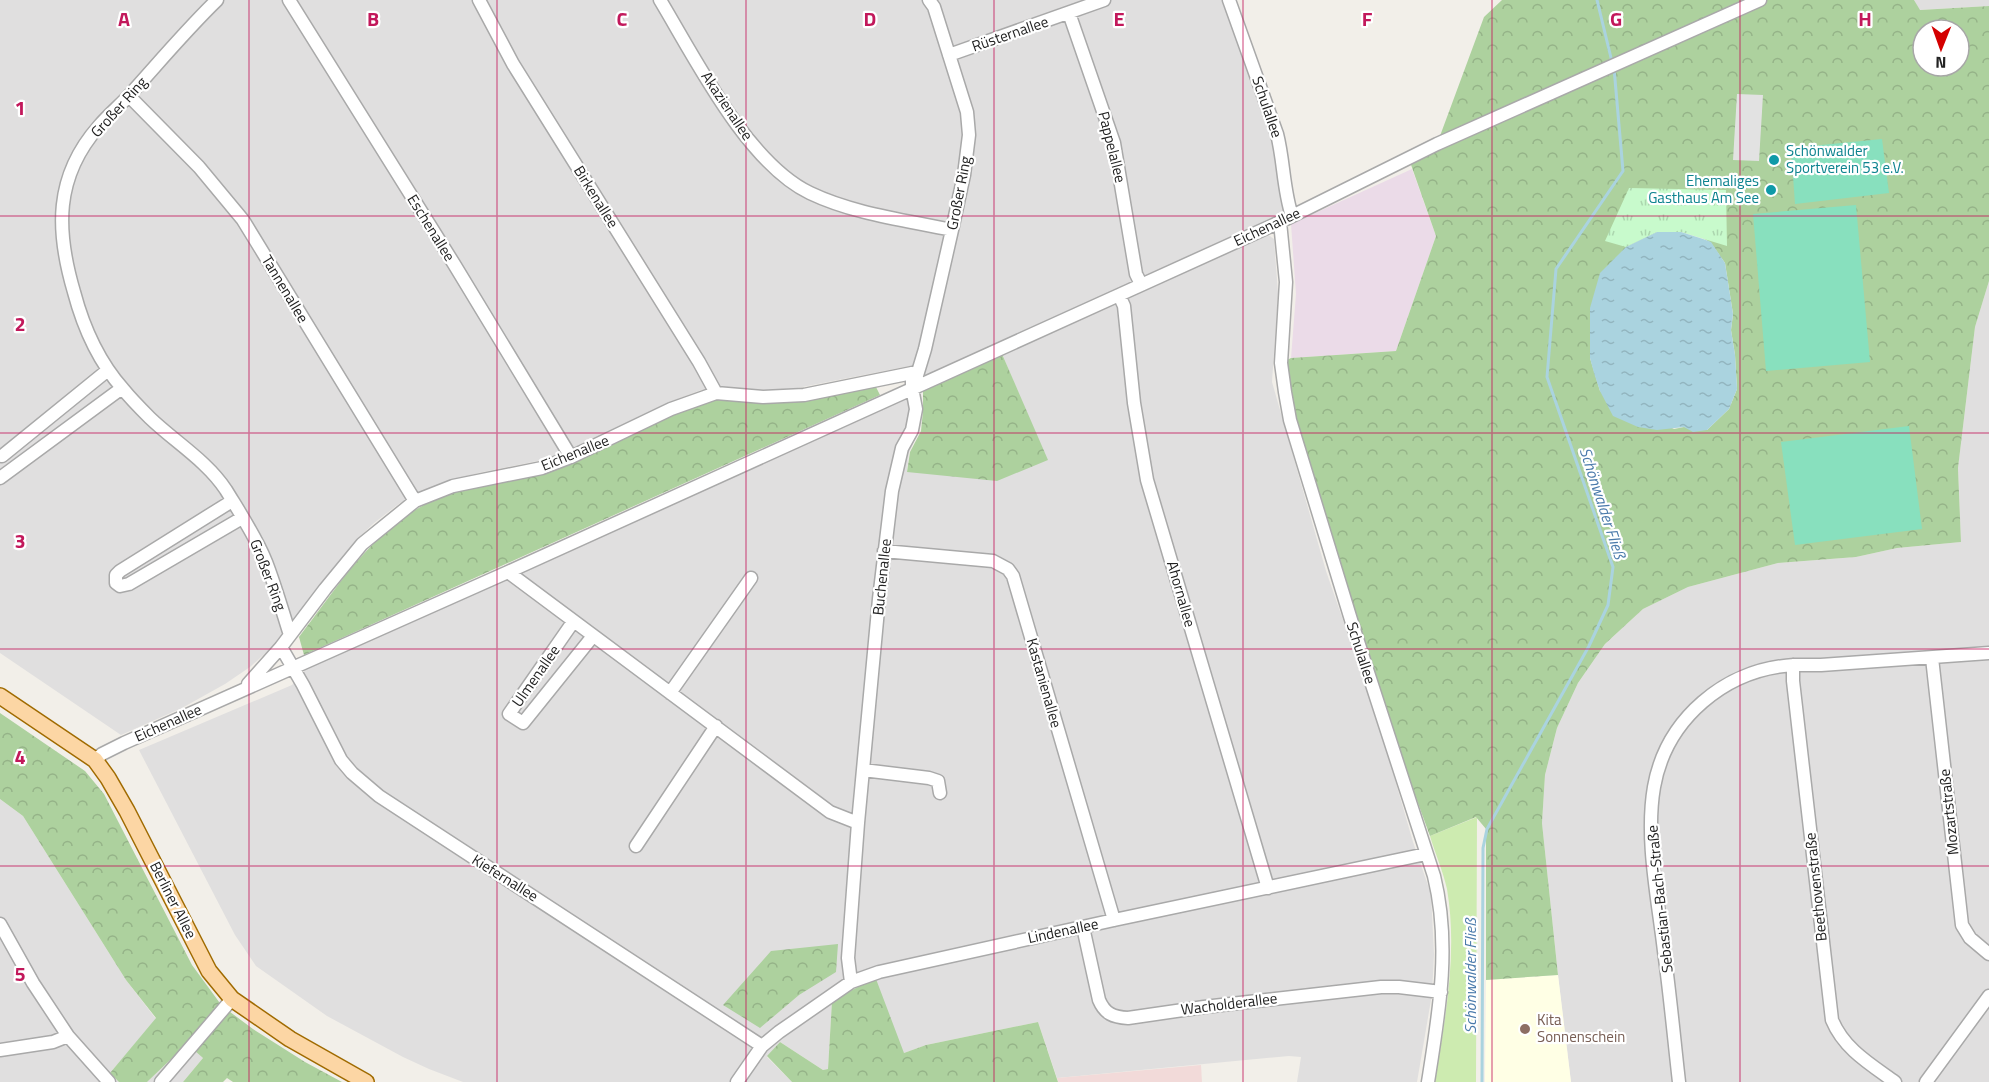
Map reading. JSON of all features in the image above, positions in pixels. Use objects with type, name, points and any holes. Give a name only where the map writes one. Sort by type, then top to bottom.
[{"type":"main road","name":"Berliner Allee","points":[[0,696],[95,760],[127,811],[209,971],[232,999],[290,1039],[366,1082]]},
{"type":"street","name":"Großer Ring","points":[[217,0],[99,126],[82,150],[66,185],[61,219],[63,248],[83,323],[108,370],[151,419],[196,457],[225,489],[265,560],[290,635]]},
{"type":"street","name":"Eschenallee","points":[[289,0],[571,457]]},
{"type":"street","name":"Birkenallee","points":[[478,0],[513,64],[699,362],[716,393]]},
{"type":"street","name":"Akazienallee","points":[[660,0],[732,119],[751,143],[790,180],[810,193],[847,206],[887,217],[952,230]]},
{"type":"street","name":"Großer Ring","points":[[912,388],[925,350],[964,175],[969,135],[967,112],[934,7],[929,0]]},
{"type":"street","name":"Rüsternallee","points":[[949,55],[1104,0]]},
{"type":"street","name":"Schulallee","points":[[1229,0],[1277,135],[1282,156],[1286,219],[1286,282],[1281,363],[1290,420],[1352,623],[1437,887],[1443,936],[1441,992],[1428,1082]]},
{"type":"street","name":"Eichenallee","points":[[95,760],[124,743],[1119,295],[1286,219],[1437,144],[1760,0]]},
{"type":"street","name":"Pappelallee","points":[[1070,13],[1114,143],[1136,274],[1141,284]]},
{"type":"street","name":"Tannenallee","points":[[129,96],[199,167],[243,220],[415,501]]},
{"type":"street","name":"Ahornallee","points":[[1119,295],[1124,306],[1134,403],[1148,480],[1268,888]]},
{"type":"street","points":[[2,456],[108,370]]},
{"type":"street","name":"Eichenallee","points":[[244,689],[281,647],[325,588],[362,544],[415,501],[453,486],[542,468],[571,457],[671,409],[716,393],[763,397],[804,395],[912,373],[912,388]]},
{"type":"street","points":[[0,478],[122,388]]},
{"type":"street","name":"Buchenallee","points":[[851,982],[848,958],[858,823],[884,551],[897,469],[902,448],[912,430],[916,409],[912,388]]},
{"type":"street","points":[[232,501],[120,571],[116,575],[116,584],[120,586],[129,584],[242,518]]},
{"type":"street","name":"Kastanienallee","points":[[884,551],[993,561],[1008,569],[1013,576],[1114,920]]},
{"type":"street","points":[[508,572],[716,726],[786,781],[830,812],[858,823]]},
{"type":"street","points":[[670,693],[751,578]]},
{"type":"street","name":"Ulmenallee","points":[[573,622],[509,714],[523,723],[593,636]]},
{"type":"street","points":[[281,647],[292,667]]},
{"type":"street","name":"Sebastian-Bach-Straße","points":[[1679,1082],[1652,838],[1654,787],[1662,759],[1684,720],[1697,705],[1714,692],[1748,675],[1793,665],[1989,653]]},
{"type":"street","name":"Mozartstraße","points":[[1932,658],[1962,925],[1970,938],[1989,954]]},
{"type":"street","name":"Beethovenstraße","points":[[1793,665],[1832,1020],[1837,1032],[1848,1047],[1895,1082]]},
{"type":"street","name":"Kiefernallee","points":[[292,667],[341,760],[379,796],[762,1047]]},
{"type":"street","points":[[636,846],[716,726]]},
{"type":"street","points":[[863,770],[929,778],[938,781],[939,793]]},
{"type":"street","name":"Lindenallee","points":[[737,1082],[762,1047],[779,1032],[851,982],[879,972],[1426,854]]},
{"type":"street","points":[[0,924],[33,983],[68,1036],[109,1082]]},
{"type":"street","name":"Wacholderallee","points":[[1083,927],[1099,1000],[1110,1015],[1117,1017],[1128,1018],[1382,987],[1441,992]]},
{"type":"street","points":[[1926,1082],[1989,996]]},
{"type":"street","points":[[161,1082],[232,999]]},
{"type":"street","points":[[0,1050],[53,1042],[68,1036]]},
{"type":"shaded area","points":[[0,0],[1229,0],[1277,134],[1284,185],[1284,220],[927,375],[909,366],[782,391],[701,390],[670,402],[564,453],[439,484],[400,503],[355,541],[281,639],[250,667],[182,708],[121,735],[0,653]]},
{"type":"shaded area","points":[[1914,0],[1989,0],[1989,6],[1919,10]]},
{"type":"shaded area","points":[[1737,94],[1763,95],[1759,161],[1733,160]]},
{"type":"shaded area","points":[[1412,169],[1436,236],[1396,351],[1291,358],[1296,294],[1291,224]]},
{"type":"shaded area","points":[[1267,234],[1274,239],[1278,293],[1272,382],[1326,571],[1378,721],[1413,842],[1431,894],[1434,954],[1432,994],[1417,1082],[1297,1082],[1301,1057],[1289,1056],[1057,1078],[1038,1022],[926,1045],[904,1053],[832,1001],[828,1069],[823,1070],[780,1042],[767,1057],[792,1082],[463,1082],[403,1057],[327,1016],[256,966],[235,935],[139,750],[292,685],[307,668],[921,391],[922,412],[919,430],[909,453],[907,472],[1047,460],[1002,354]]},
{"type":"shaded area","points":[[1989,281],[1989,1082],[1571,1082],[1542,823],[1545,775],[1557,728],[1578,683],[1605,644],[1643,609],[1688,587],[1778,563],[1856,557],[1897,548],[1961,542],[1958,468],[1975,327]]},
{"type":"shaded area","points":[[0,799],[23,816],[126,980],[156,1019],[110,1073],[119,1082],[0,1082]]},
{"type":"shaded area","name":"Kita Sonnenschein","points":[[1558,975],[1571,1082],[1485,1082],[1486,980]]},
{"type":"shaded area","points":[[187,1044],[203,1058],[183,1082],[147,1082]]},
{"type":"shaded area","points":[[1201,1065],[1202,1082],[1058,1082],[1057,1078]]},
{"type":"green space","points":[[1502,0],[1914,0],[1920,10],[1989,6],[1989,281],[1975,327],[1958,468],[1961,542],[1897,548],[1856,557],[1778,563],[1688,587],[1643,609],[1605,644],[1578,683],[1557,728],[1545,775],[1542,823],[1558,975],[1486,980],[1486,829],[1476,817],[1430,836],[1352,623],[1306,476],[1281,363],[1291,358],[1396,351],[1436,236],[1409,159],[1437,144],[1484,17]],"holes":[[[1693,226],[1703,238],[1711,243],[1725,263],[1733,314],[1731,330],[1737,389],[1729,409],[1707,430],[1684,427],[1674,429],[1600,391],[1590,358],[1591,348],[1626,247],[1657,232]]]},
{"type":"green space","points":[[1882,139],[1889,193],[1795,204],[1791,148]]},
{"type":"green space","points":[[1629,188],[1726,190],[1727,246],[1681,232],[1657,232],[1626,247],[1605,241]]},
{"type":"green space","points":[[1856,205],[1870,362],[1766,371],[1753,214]]},
{"type":"green space","points":[[1002,354],[1048,460],[997,481],[907,472],[910,452],[921,431],[923,390]]},
{"type":"green space","points":[[875,385],[880,395],[304,655],[299,637],[350,569],[388,530],[409,514],[434,500],[461,490],[559,468],[678,411],[704,402],[733,399],[793,402]]},
{"type":"green space","points":[[1909,426],[1922,529],[1795,545],[1781,442]]},
{"type":"green space","points":[[0,713],[85,771],[104,794],[192,965],[222,1006],[305,1062],[342,1082],[233,1082],[227,1078],[223,1082],[183,1082],[203,1058],[187,1044],[147,1082],[119,1082],[110,1073],[156,1018],[126,980],[23,816],[0,799]]},
{"type":"green space","points":[[1477,817],[1476,1082],[1435,1082],[1449,986],[1451,938],[1447,889],[1430,836]]},
{"type":"green space","points":[[838,944],[836,972],[799,995],[760,1028],[723,1005],[771,951]]},
{"type":"green space","points":[[876,979],[904,1053],[926,1045],[1038,1022],[1058,1082],[792,1082],[767,1056],[780,1042],[823,1070],[828,1069],[832,1001]]},
{"type":"water","points":[[1657,232],[1681,232],[1711,242],[1725,263],[1733,314],[1731,330],[1737,389],[1729,409],[1707,430],[1693,432],[1684,427],[1657,430],[1638,427],[1613,416],[1600,391],[1590,358],[1590,308],[1600,273],[1626,247]]},
{"type":"waterway","name":"Schönwalder Fließ","points":[[1597,0],[1612,62]]},
{"type":"waterway","name":"Schönwalder Fließ","points":[[1482,1082],[1483,848],[1487,829],[1589,646],[1608,605],[1613,567],[1547,377],[1556,269],[1623,171],[1614,68]]},
{"type":"place","name":"Schönwalder Sportverein 53 e.V.","points":[[1774,160]]},
{"type":"place","name":"Ehemaliges Gasthaus Am See","points":[[1771,190]]},
{"type":"place","name":"Kita Sonnenschein","points":[[1525,1029]]}]
